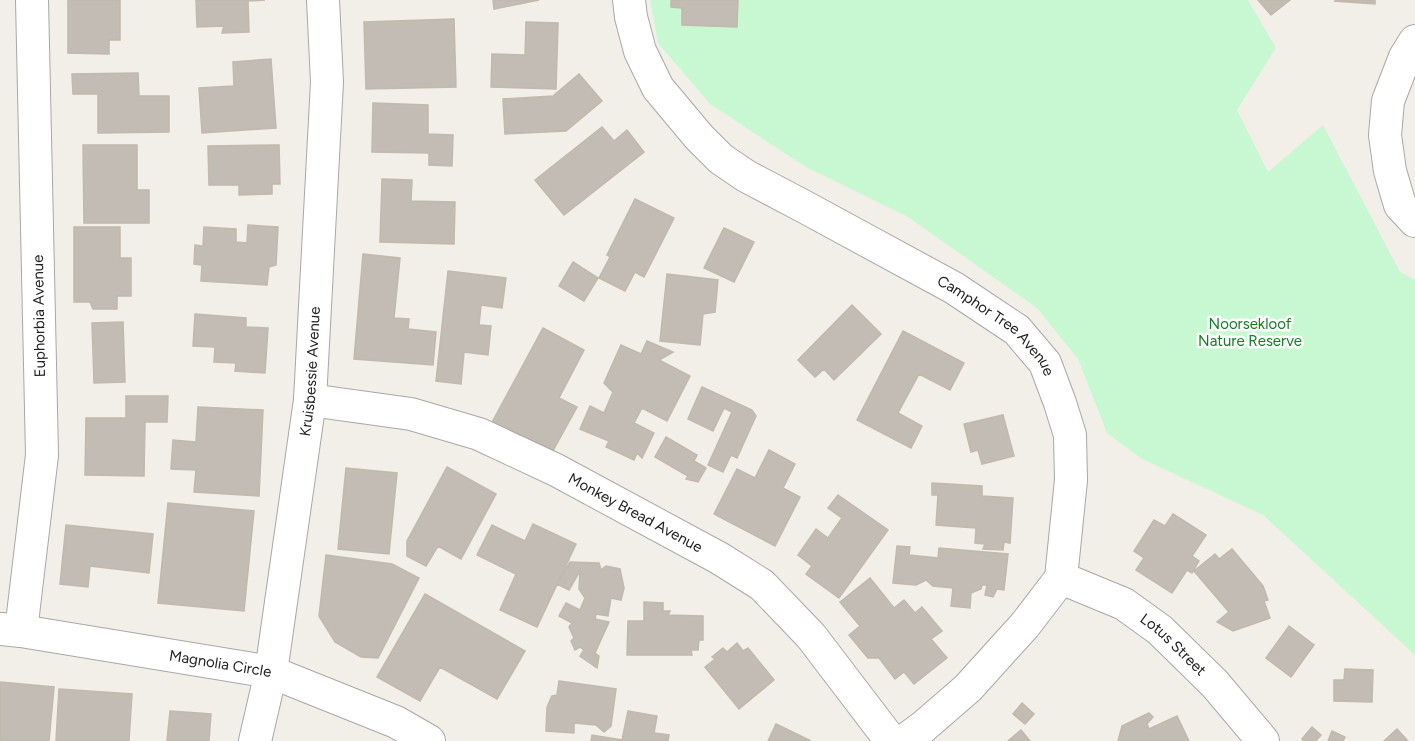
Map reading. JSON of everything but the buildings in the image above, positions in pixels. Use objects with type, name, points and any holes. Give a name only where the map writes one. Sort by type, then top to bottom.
[{"type":"street","name":"Euphorbia Avenue","points":[[11,630],[42,455],[32,0]]},
{"type":"street","name":"Kruisbessie Avenue","points":[[255,741],[271,672],[310,400],[327,82],[323,0]]},
{"type":"street","name":"Camphor Tree Avenue","points":[[629,0],[640,51],[658,88],[699,137],[722,159],[746,176],[954,288],[1017,330],[1046,363],[1070,435],[1071,480],[1061,578]]},
{"type":"street","points":[[1415,41],[1388,101],[1385,135],[1390,171],[1400,205],[1415,221]]},
{"type":"street","name":"Monkey Bread Avenue","points":[[310,400],[411,414],[479,434],[556,470],[719,558],[762,585],[811,636],[891,741]]},
{"type":"street","points":[[904,741],[968,688],[1025,625],[1061,578]]},
{"type":"street","name":"Lotus Street","points":[[1061,578],[1124,604],[1160,630],[1215,684],[1263,741]]},
{"type":"street","name":"Magnolia Circle","points":[[11,630],[271,672],[396,722],[429,741]]},
{"type":"green space","name":"Noorsekloof Nature Reserve","points":[[650,0],[1248,0],[1276,48],[1237,110],[1268,172],[1323,125],[1400,272],[1415,280],[1415,655],[1263,515],[1142,459],[1107,433],[1078,359],[1037,308],[908,217],[806,167],[710,104],[658,43]]}]
